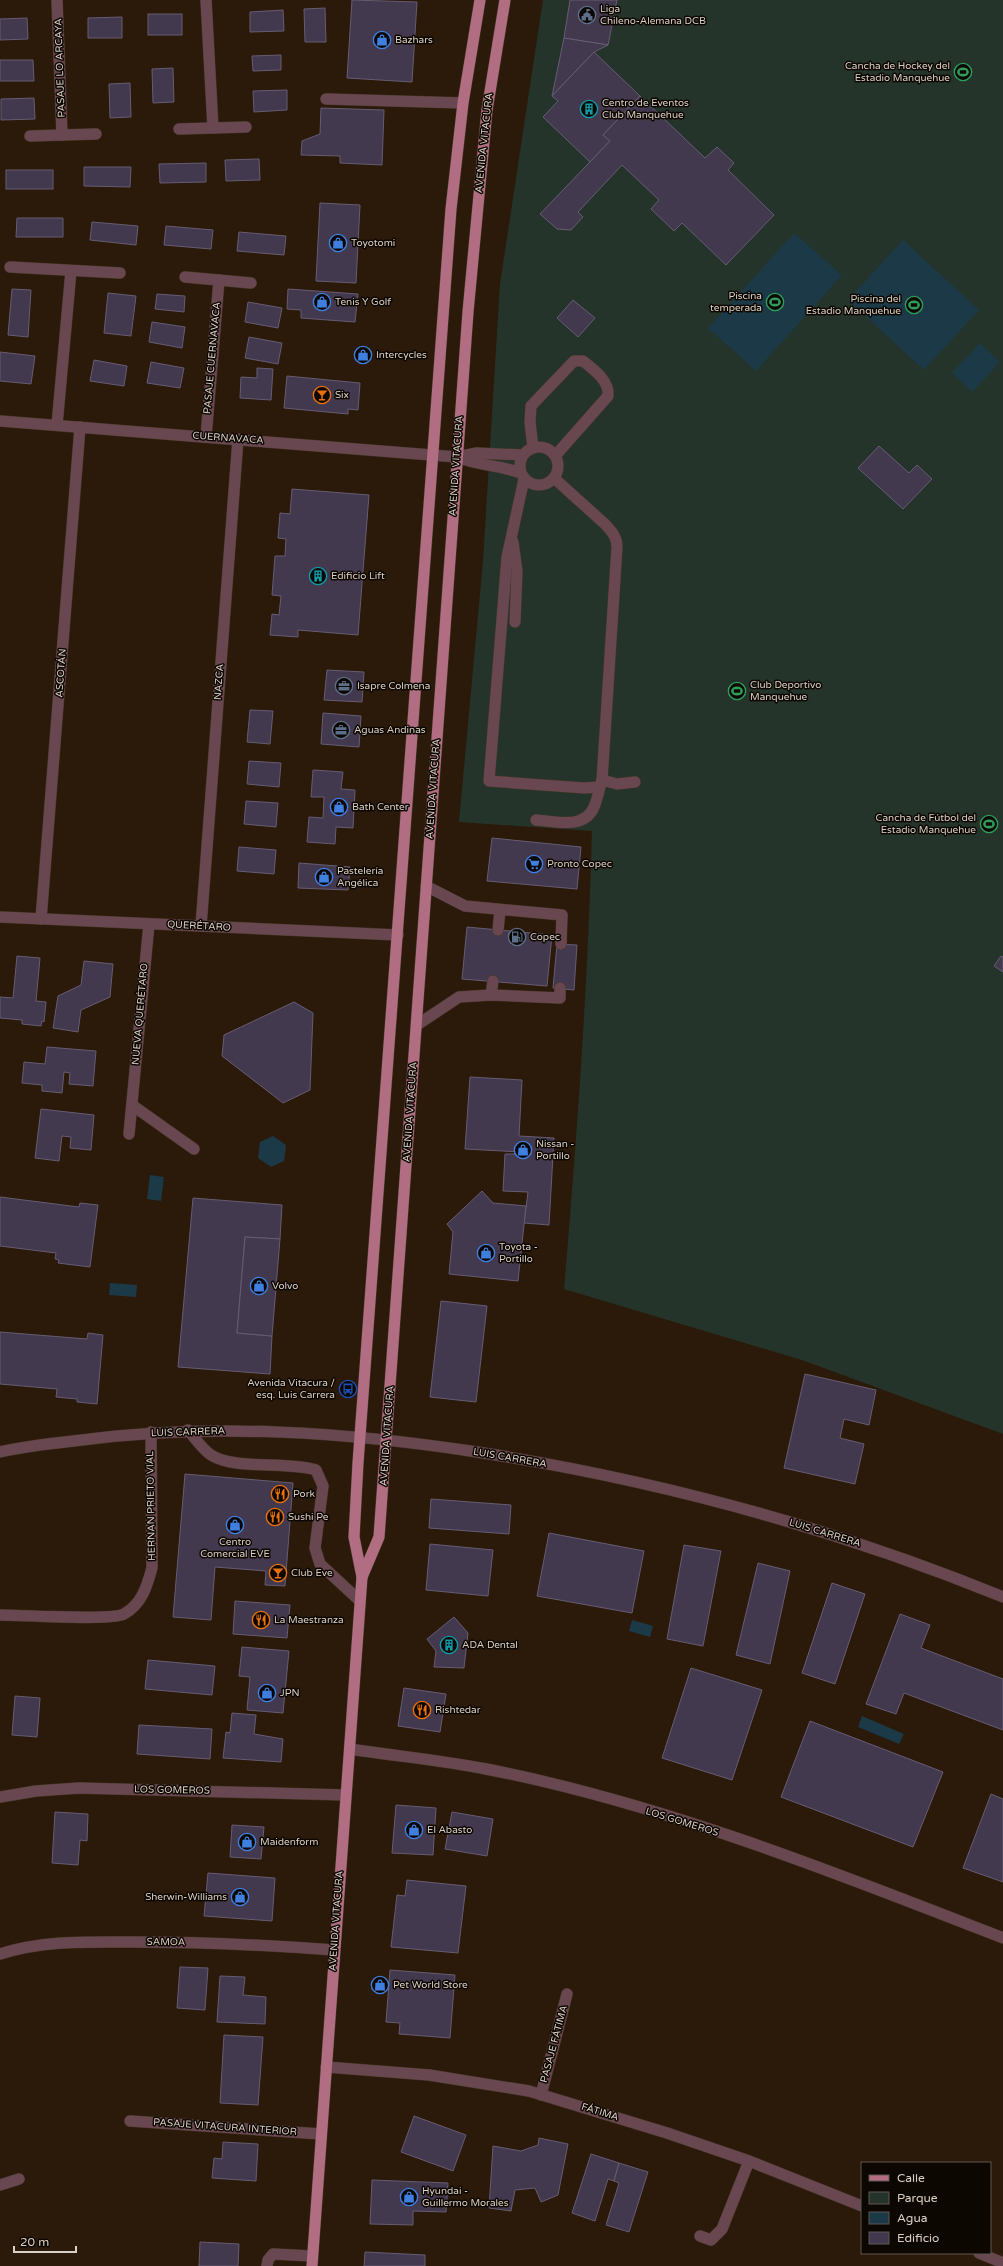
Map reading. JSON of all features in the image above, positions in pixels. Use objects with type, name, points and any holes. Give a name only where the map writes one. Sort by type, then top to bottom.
[{"type":"main road","name":"AVENIDA VITACURA","points":[[312,2261],[362,1577],[354,1537],[360,1438],[452,201],[463,103],[480,0]]},
{"type":"main road","name":"AVENIDA VITACURA","points":[[362,1577],[379,1537],[417,1025],[456,457],[480,170],[487,110],[505,0]]},
{"type":"street","name":"PASAJE LO ARCAYA","points":[[57,0],[62,135]]},
{"type":"street","points":[[206,0],[213,128]]},
{"type":"street","points":[[326,99],[463,103]]},
{"type":"street","points":[[179,129],[246,127]]},
{"type":"street","points":[[30,136],[96,134]]},
{"type":"street","points":[[10,267],[120,274]]},
{"type":"street","points":[[57,425],[71,271]]},
{"type":"street","points":[[185,277],[251,283]]},
{"type":"street","name":"PASAJE CUERNAVACA","points":[[206,436],[219,280]]},
{"type":"street","points":[[533,448],[530,422],[532,406],[574,361],[582,361],[604,381],[608,390],[608,396],[556,456]]},
{"type":"street","name":"CUERNAVACA","points":[[0,421],[434,454],[456,457]]},
{"type":"street","name":"ASCOTÁN","points":[[42,919],[80,427]]},
{"type":"street","name":"NAZCA","points":[[201,926],[238,439]]},
{"type":"street","points":[[456,457],[475,464],[507,468],[522,476],[535,486],[548,484],[554,478],[558,468],[556,456],[546,448],[533,448],[523,455],[520,461],[522,476],[512,534],[502,610],[488,781],[584,788],[601,784],[635,782]]},
{"type":"street","points":[[456,457],[476,453],[523,455]]},
{"type":"street","points":[[536,820],[575,823],[582,821],[592,812],[601,784],[617,541],[606,525],[554,478]]},
{"type":"street","points":[[512,534],[517,571],[515,622]]},
{"type":"street","points":[[426,886],[465,906],[562,915],[561,944]]},
{"type":"street","points":[[498,930],[500,910]]},
{"type":"street","name":"QUERÉTARO","points":[[0,917],[398,935]]},
{"type":"street","name":"NUEVA QUERÉTARO","points":[[129,1134],[149,924]]},
{"type":"street","points":[[491,995],[493,981]]},
{"type":"street","points":[[417,1025],[459,997],[491,995],[560,998],[560,988]]},
{"type":"street","points":[[132,1105],[194,1149]]},
{"type":"street","points":[[188,1430],[210,1454],[224,1461],[303,1466],[316,1470],[323,1486],[315,1548],[320,1564],[360,1601]]},
{"type":"street","name":"LUIS CARRERA","points":[[0,1452],[57,1443],[151,1432],[188,1430],[274,1432],[386,1440],[508,1457],[609,1475],[674,1490],[808,1527],[889,1553],[1003,1597]]},
{"type":"street","name":"HERNAN PRIETO VIAL","points":[[0,1615],[100,1616],[123,1614],[136,1605],[146,1589],[152,1568],[151,1432]]},
{"type":"street","name":"LOS GOMEROS","points":[[350,1749],[485,1769],[587,1794],[684,1822],[870,1886],[1003,1938]]},
{"type":"street","name":"LOS GOMEROS","points":[[0,1797],[36,1791],[79,1788],[345,1795]]},
{"type":"street","name":"SAMOA","points":[[0,1954],[31,1946],[68,1942],[208,1943],[334,1950]]},
{"type":"street","name":"PASAJE FÁTIMA","points":[[541,2095],[567,1994]]},
{"type":"street","name":"FÁTIMA","points":[[326,2067],[429,2075],[541,2095],[667,2133],[749,2160],[861,2206]]},
{"type":"street","name":"PASAJE VITACURA INTERIOR","points":[[130,2121],[321,2134]]},
{"type":"street","points":[[700,2236],[711,2240],[722,2229],[749,2160]]},
{"type":"street","points":[[0,2185],[18,2179]]},
{"type":"street","points":[[267,2266],[268,2260],[273,2254],[312,2261]]},
{"type":"street","points":[[981,2254],[1003,2263]]},
{"type":"green space","name":"Club Deportivo Manquehue","points":[[543,0],[1003,0],[1003,1434],[802,1360],[564,1289],[588,946],[592,831],[459,822],[483,561],[500,284]]},
{"type":"water","name":"Piscina temperada","points":[[794,233],[842,275],[756,371],[708,328]]},
{"type":"water","name":"Piscina del Estadio Manquehue","points":[[903,240],[979,310],[924,370],[848,300]]},
{"type":"water","points":[[980,343],[1000,362],[972,392],[952,373]]},
{"type":"water","points":[[273,1136],[286,1145],[284,1161],[271,1167],[258,1158],[260,1142]]},
{"type":"water","points":[[150,1175],[164,1177],[161,1201],[147,1199]]},
{"type":"water","points":[[110,1283],[137,1285],[136,1297],[109,1295]]},
{"type":"water","points":[[632,1620],[653,1626],[650,1637],[629,1631]]},
{"type":"water","points":[[862,1716],[904,1734],[899,1744],[858,1727]]},
{"type":"building","name":"Bazhars","points":[[352,0],[417,2],[412,82],[347,78]]},
{"type":"building","points":[[570,0],[617,0],[608,45],[564,38]]},
{"type":"building","points":[[325,8],[326,42],[305,42],[304,9]]},
{"type":"building","points":[[283,10],[284,31],[250,32],[250,12]]},
{"type":"building","points":[[148,14],[182,14],[182,35],[148,35]]},
{"type":"building","points":[[122,17],[122,38],[88,38],[88,18]]},
{"type":"building","points":[[27,18],[28,39],[0,40],[0,19]]},
{"type":"building","points":[[564,38],[608,45],[594,52],[552,96]]},
{"type":"building","name":"Centro de Eventos Club Manquehue","points":[[594,52],[640,96],[603,135],[610,141],[590,162],[543,117],[558,101],[552,96]]},
{"type":"building","points":[[281,55],[281,70],[253,71],[252,56]]},
{"type":"building","points":[[0,60],[33,60],[34,81],[0,81]]},
{"type":"building","points":[[173,68],[174,102],[153,103],[152,69]]},
{"type":"building","points":[[130,83],[131,117],[110,118],[109,84]]},
{"type":"building","points":[[287,90],[287,110],[254,112],[253,91]]},
{"type":"building","points":[[640,96],[705,158],[717,147],[734,163],[728,170],[774,215],[726,265],[682,223],[674,231],[651,209],[659,200],[622,165],[578,212],[583,217],[571,230],[557,229],[540,214],[610,141],[603,135]]},
{"type":"building","points":[[34,98],[35,119],[1,120],[1,99]]},
{"type":"building","points":[[321,108],[384,110],[382,165],[340,163],[340,156],[301,155],[302,141],[320,134]]},
{"type":"building","points":[[259,159],[260,180],[226,181],[225,160]]},
{"type":"building","points":[[206,163],[206,182],[160,183],[159,164]]},
{"type":"building","points":[[84,167],[131,167],[130,187],[84,186]]},
{"type":"building","points":[[6,170],[53,170],[53,189],[6,189]]},
{"type":"building","name":"Toyotomi","points":[[320,203],[360,205],[356,283],[316,281]]},
{"type":"building","points":[[17,218],[63,218],[63,237],[16,237]]},
{"type":"building","points":[[92,222],[138,226],[136,245],[90,240]]},
{"type":"building","points":[[166,226],[213,230],[211,249],[164,245]]},
{"type":"building","points":[[239,232],[286,236],[284,255],[237,251]]},
{"type":"building","points":[[12,289],[31,290],[28,337],[8,335]]},
{"type":"building","name":"Tenis Y Golf","points":[[288,289],[358,294],[355,322],[301,318],[301,310],[287,309]]},
{"type":"building","points":[[108,293],[136,296],[131,336],[104,333]]},
{"type":"building","points":[[157,294],[185,296],[184,312],[155,309]]},
{"type":"building","points":[[573,300],[595,318],[578,337],[557,318]]},
{"type":"building","points":[[248,302],[282,308],[278,328],[245,322]]},
{"type":"building","points":[[152,322],[185,327],[182,348],[149,342]]},
{"type":"building","points":[[249,337],[282,343],[278,364],[245,358]]},
{"type":"building","points":[[0,352],[35,356],[31,384],[0,381]]},
{"type":"building","points":[[94,360],[127,366],[124,386],[90,381]]},
{"type":"building","points":[[151,362],[184,368],[180,388],[147,383]]},
{"type":"building","points":[[257,368],[273,369],[271,400],[240,398],[241,377],[257,378]]},
{"type":"building","name":"Six","points":[[287,376],[360,383],[358,410],[348,409],[348,414],[284,408]]},
{"type":"building","points":[[879,446],[909,473],[917,465],[932,479],[903,509],[858,468]]},
{"type":"building","name":"Edificio Lift","points":[[292,489],[369,495],[358,635],[298,630],[298,637],[270,635],[272,614],[279,615],[281,596],[272,595],[275,556],[285,556],[286,539],[278,538],[280,513],[290,514]]},
{"type":"building","name":"Isapre Colmena","points":[[327,670],[364,672],[362,702],[324,700]]},
{"type":"building","points":[[250,710],[273,711],[270,744],[247,742]]},
{"type":"building","name":"Aguas Andinas","points":[[323,713],[361,716],[359,747],[321,744]]},
{"type":"building","points":[[249,761],[281,763],[279,787],[247,784]]},
{"type":"building","name":"Bath Center","points":[[313,770],[343,772],[341,789],[355,790],[353,828],[336,827],[335,844],[307,842],[309,817],[323,818],[324,797],[311,797]]},
{"type":"building","points":[[246,801],[278,803],[276,827],[244,824]]},
{"type":"building","name":"Pronto Copec","points":[[492,838],[581,847],[577,889],[487,881]]},
{"type":"building","points":[[239,847],[276,850],[274,874],[237,871]]},
{"type":"building","name":"Pastelería Angélica","points":[[299,863],[350,867],[348,890],[298,888]]},
{"type":"building","points":[[467,927],[552,935],[547,986],[462,979]]},
{"type":"building","points":[[557,944],[577,945],[574,990],[553,988]]},
{"type":"building","points":[[17,956],[40,958],[36,1001],[46,1002],[44,1022],[42,1021],[41,1026],[22,1024],[22,1020],[0,1018],[0,997],[13,998]]},
{"type":"building","points":[[1001,956],[1003,957],[1003,972],[994,966]]},
{"type":"building","points":[[84,961],[113,964],[110,997],[81,1010],[78,1032],[53,1028],[58,996],[81,985]]},
{"type":"building","points":[[294,1002],[313,1013],[310,1090],[283,1103],[222,1056],[224,1035]]},
{"type":"building","points":[[47,1047],[96,1051],[93,1086],[69,1084],[70,1073],[64,1072],[62,1093],[42,1091],[42,1085],[22,1083],[24,1062],[45,1064]]},
{"type":"building","name":"Nissan - Portillo","points":[[470,1077],[522,1080],[519,1136],[554,1138],[549,1225],[524,1223],[528,1192],[503,1191],[505,1154],[521,1154],[521,1152],[465,1149]]},
{"type":"building","points":[[41,1109],[94,1115],[91,1150],[70,1148],[71,1137],[62,1136],[59,1161],[35,1158]]},
{"type":"building","name":"Toyota - Portillo","points":[[482,1191],[493,1203],[526,1206],[518,1281],[449,1274],[453,1232],[447,1224]]},
{"type":"building","points":[[0,1197],[79,1207],[80,1203],[98,1205],[90,1267],[58,1263],[59,1260],[55,1259],[56,1253],[0,1246]]},
{"type":"building","points":[[193,1198],[282,1205],[280,1239],[245,1237],[237,1333],[272,1336],[270,1374],[178,1367]]},
{"type":"building","name":"Volvo","points":[[245,1237],[280,1239],[272,1336],[237,1333]]},
{"type":"building","points":[[441,1301],[487,1306],[476,1402],[430,1397]]},
{"type":"building","points":[[0,1332],[87,1339],[88,1333],[103,1335],[97,1404],[77,1402],[77,1399],[56,1397],[57,1389],[0,1384]]},
{"type":"building","points":[[805,1374],[876,1390],[869,1425],[844,1419],[840,1438],[864,1444],[855,1484],[784,1468]]},
{"type":"building","name":"Centro Comercial EVE","points":[[185,1474],[293,1483],[285,1586],[265,1585],[266,1571],[215,1567],[211,1620],[173,1617]]},
{"type":"building","points":[[431,1499],[511,1505],[509,1534],[429,1528]]},
{"type":"building","points":[[549,1533],[644,1551],[632,1613],[537,1596]]},
{"type":"building","points":[[430,1544],[493,1550],[488,1596],[426,1590]]},
{"type":"building","points":[[684,1545],[721,1551],[703,1646],[667,1639]]},
{"type":"building","points":[[758,1563],[790,1571],[770,1664],[736,1655]]},
{"type":"building","points":[[832,1583],[865,1594],[835,1684],[802,1673]]},
{"type":"building","name":"La Maestranza","points":[[235,1601],[290,1605],[287,1638],[233,1634]]},
{"type":"building","points":[[900,1614],[930,1625],[921,1648],[1003,1679],[1003,1730],[904,1693],[896,1714],[866,1704]]},
{"type":"building","name":"ADA Dental","points":[[454,1617],[468,1633],[464,1668],[434,1667],[436,1651],[427,1639]]},
{"type":"building","name":"JPN","points":[[242,1647],[289,1651],[283,1713],[247,1710],[250,1677],[239,1676]]},
{"type":"building","points":[[148,1660],[215,1666],[212,1695],[145,1689]]},
{"type":"building","points":[[691,1668],[762,1690],[732,1780],[662,1758]]},
{"type":"building","name":"Rishtedar","points":[[404,1688],[446,1694],[440,1732],[398,1726]]},
{"type":"building","points":[[15,1696],[40,1698],[37,1737],[12,1735]]},
{"type":"building","points":[[232,1713],[256,1715],[254,1734],[283,1739],[281,1762],[223,1758],[226,1732],[230,1733]]},
{"type":"building","points":[[810,1721],[943,1772],[913,1847],[781,1797]]},
{"type":"building","points":[[139,1725],[212,1729],[210,1759],[137,1754]]},
{"type":"building","points":[[991,1794],[1003,1799],[1003,1882],[963,1868]]},
{"type":"building","name":"El Abasto","points":[[396,1805],[436,1808],[433,1855],[392,1853]]},
{"type":"building","points":[[55,1812],[88,1814],[87,1841],[80,1840],[78,1865],[52,1863]]},
{"type":"building","points":[[452,1812],[493,1819],[487,1856],[445,1849]]},
{"type":"building","name":"Maidenform","points":[[232,1825],[264,1827],[261,1859],[230,1857]]},
{"type":"building","name":"Sherwin-Williams","points":[[208,1873],[275,1878],[272,1921],[204,1916]]},
{"type":"building","points":[[407,1880],[466,1886],[458,1953],[391,1947],[397,1895],[405,1896]]},
{"type":"building","points":[[180,1967],[208,1968],[205,2010],[177,2008]]},
{"type":"building","points":[[390,1970],[455,1975],[450,2038],[399,2034],[400,2023],[386,2022]]},
{"type":"building","points":[[220,1976],[245,1977],[243,1995],[266,1997],[265,2024],[217,2022]]},
{"type":"building","points":[[224,2035],[263,2037],[258,2105],[220,2103]]},
{"type":"building","name":"Hyundai - Guillermo Morales","points":[[414,2116],[466,2135],[453,2171],[401,2152]]},
{"type":"building","points":[[539,2138],[568,2144],[558,2195],[541,2202],[535,2188],[515,2190],[511,2211],[489,2208],[493,2146],[521,2151],[538,2145]]},
{"type":"building","points":[[223,2142],[258,2144],[256,2181],[212,2178],[214,2158],[222,2159]]},
{"type":"building","points":[[591,2154],[619,2163],[614,2181],[608,2179],[595,2221],[572,2213]]},
{"type":"building","points":[[619,2163],[648,2172],[629,2232],[606,2225],[619,2183],[614,2181]]},
{"type":"building","name":"Hyundai - Guillermo Morales","points":[[372,2180],[448,2183],[446,2212],[413,2211],[413,2225],[370,2224]]},
{"type":"building","points":[[200,2242],[239,2244],[238,2266],[199,2266]]},
{"type":"building","points":[[365,2252],[425,2255],[425,2266],[364,2266]]},
{"type":"place","name":"Liga Chileno-Alemana DCB","points":[[587,15]]},
{"type":"place","name":"Bazhars","points":[[382,40]]},
{"type":"place","name":"Cancha de Hockey del Estadio Manquehue","points":[[963,72]]},
{"type":"place","name":"Centro de Eventos Club Manquehue","points":[[589,109]]},
{"type":"place","name":"Toyotomi","points":[[338,243]]},
{"type":"place","name":"Tenis Y Golf","points":[[322,302]]},
{"type":"place","name":"Piscina temperada","points":[[775,302]]},
{"type":"place","name":"Piscina del Estadio Manquehue","points":[[914,305]]},
{"type":"place","name":"Intercycles","points":[[363,355]]},
{"type":"place","name":"Six","points":[[322,395]]},
{"type":"place","name":"Edificio Lift","points":[[318,576]]},
{"type":"place","name":"Isapre Colmena","points":[[344,686]]},
{"type":"place","name":"Club Deportivo Manquehue","points":[[737,691]]},
{"type":"place","name":"Aguas Andinas","points":[[341,730]]},
{"type":"place","name":"Bath Center","points":[[339,807]]},
{"type":"place","name":"Cancha de Fútbol del Estadio Manquehue","points":[[989,824]]},
{"type":"place","name":"Pronto Copec","points":[[534,864]]},
{"type":"place","name":"Pastelería Angélica","points":[[324,877]]},
{"type":"place","name":"Copec","points":[[517,937]]},
{"type":"place","name":"Nissan - Portillo","points":[[523,1150]]},
{"type":"place","name":"Toyota - Portillo","points":[[486,1253]]},
{"type":"place","name":"Volvo","points":[[259,1286]]},
{"type":"place","name":"Avenida Vitacura / esq. Luis Carrera","points":[[348,1389]]},
{"type":"place","name":"Pork","points":[[280,1494]]},
{"type":"place","name":"Sushi Pe","points":[[275,1517]]},
{"type":"place","name":"Centro Comercial EVE","points":[[235,1525]]},
{"type":"place","name":"Club Eve","points":[[278,1573]]},
{"type":"place","name":"La Maestranza","points":[[261,1620]]},
{"type":"place","name":"ADA Dental","points":[[449,1645]]},
{"type":"place","name":"JPN","points":[[267,1693]]},
{"type":"place","name":"Rishtedar","points":[[422,1710]]},
{"type":"place","name":"El Abasto","points":[[414,1830]]},
{"type":"place","name":"Maidenform","points":[[247,1842]]},
{"type":"place","name":"Sherwin-Williams","points":[[240,1897]]},
{"type":"place","name":"Pet World Store","points":[[380,1985]]},
{"type":"place","name":"Hyundai - Guillermo Morales","points":[[409,2197]]}]
